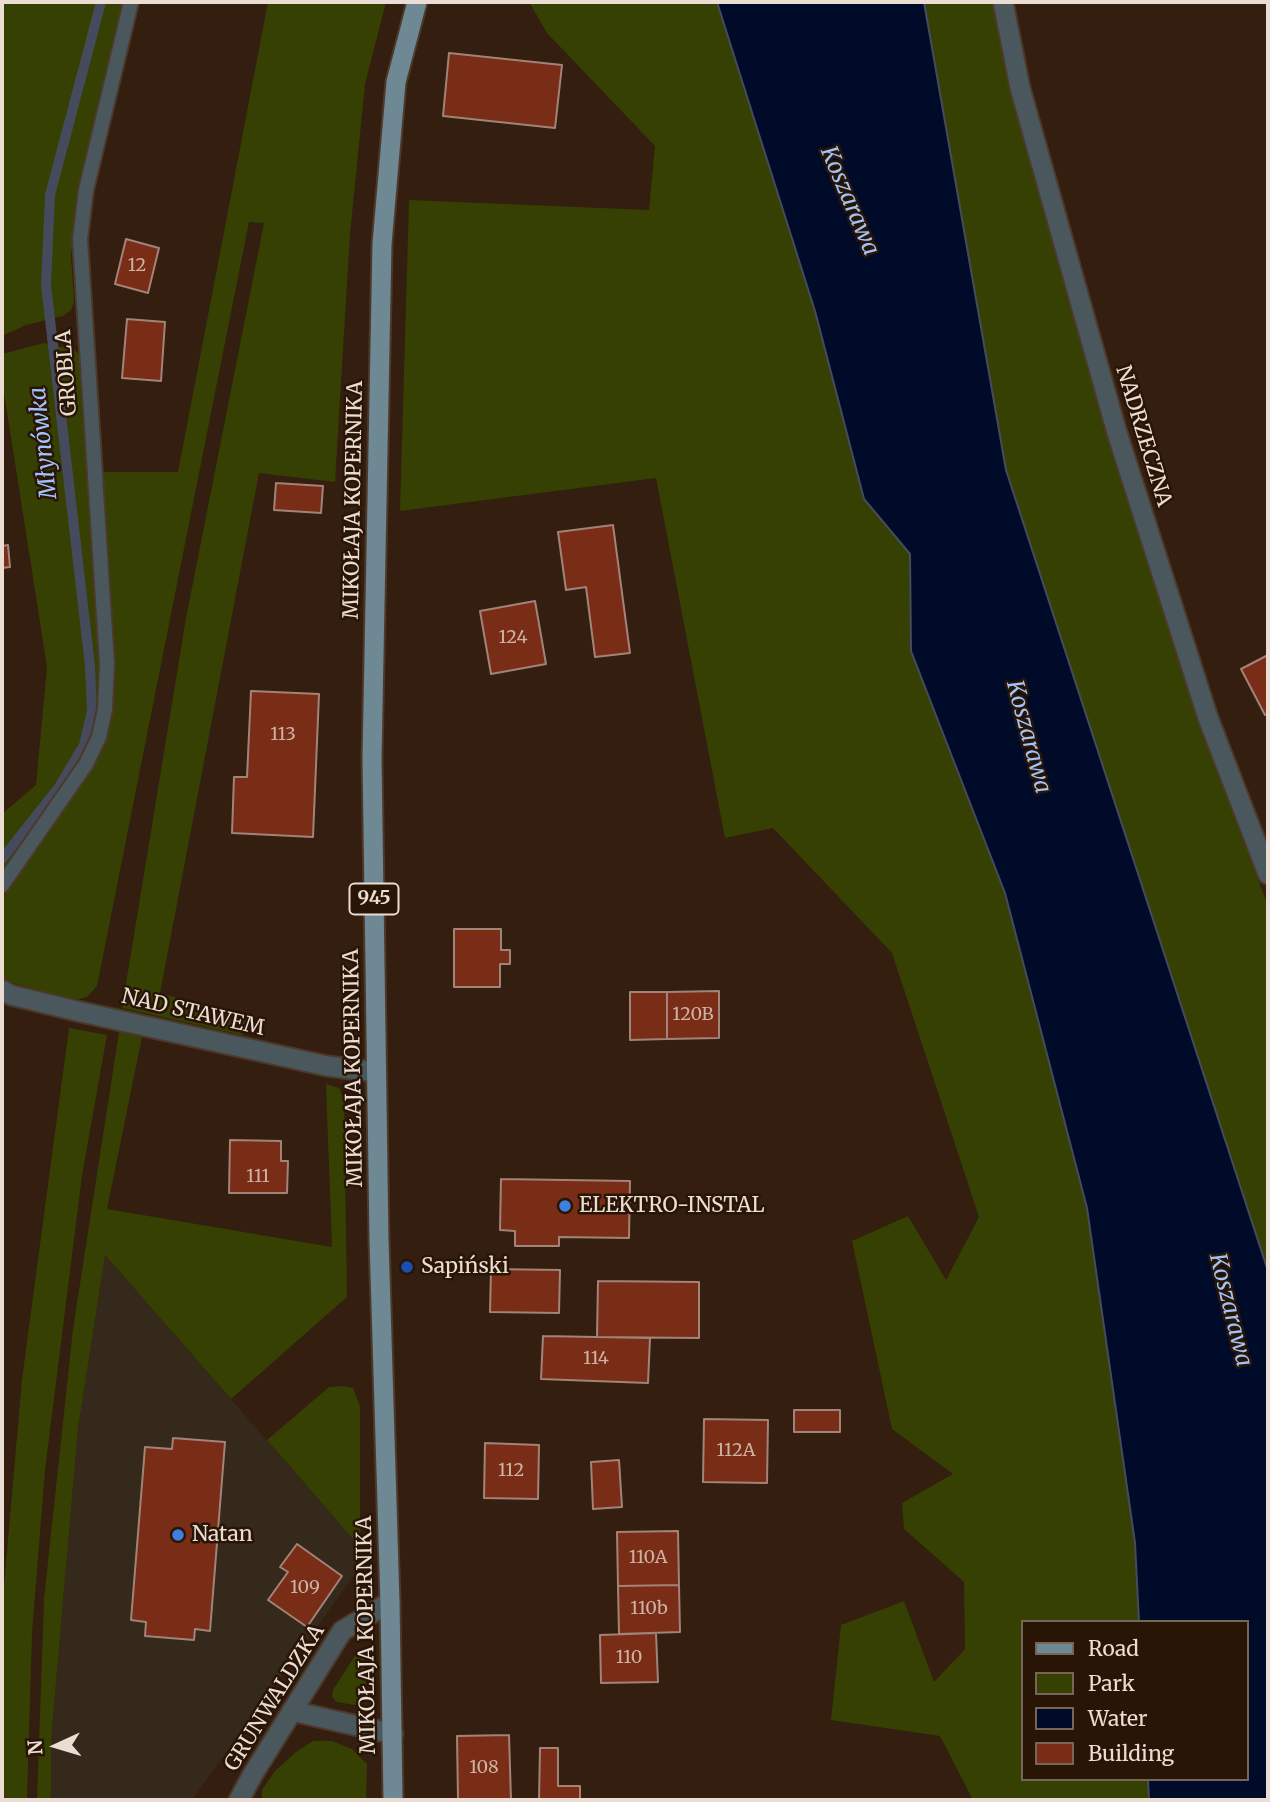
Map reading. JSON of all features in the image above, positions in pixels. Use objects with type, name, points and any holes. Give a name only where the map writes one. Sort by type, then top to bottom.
[{"type":"main road","name":"MIKOŁAJA KOPERNIKA","points":[[393,1800],[379,1240],[372,758],[382,244],[396,82],[417,2]]},
{"type":"street","name":"NADRZECZNA","points":[[1003,2],[1020,88],[1117,433],[1208,718],[1268,874]]},
{"type":"street","name":"NAD STAWEM","points":[[2,990],[10,995],[81,1012],[327,1066],[376,1072]]},
{"type":"street","name":"GRUNWALDZKA","points":[[239,1800],[342,1631],[390,1602]]},
{"type":"street","points":[[292,1711],[393,1734]]},
{"type":"lane","name":"GROBLA","points":[[2,885],[86,764],[99,737],[105,709],[107,664],[80,239],[86,190],[131,2]]},
{"type":"shaded area","points":[[105,1255],[360,1547],[355,1574],[192,1800],[51,1800],[51,1740],[78,1429]]},
{"type":"green space","points":[[2,2],[127,2],[74,223],[71,255],[74,302],[71,310],[63,316],[26,325],[2,336]]},
{"type":"green space","points":[[268,2],[386,2],[365,84],[350,234],[335,482],[259,473],[160,993],[250,1019],[242,1035],[122,1008],[186,618],[264,223],[249,222],[97,986],[87,997],[75,1000],[2,980],[2,899],[100,753],[111,707],[110,579],[99,472],[178,472]]},
{"type":"green space","points":[[529,2],[717,2],[815,311],[864,499],[910,554],[911,651],[1005,893],[1087,1208],[1135,1543],[1139,1620],[1021,1620],[1021,1781],[1148,1781],[1149,1800],[973,1800],[940,1736],[831,1720],[841,1625],[904,1601],[934,1682],[965,1649],[964,1582],[904,1529],[902,1503],[953,1474],[892,1429],[852,1241],[908,1216],[946,1280],[979,1217],[892,953],[773,828],[725,838],[656,478],[400,511],[409,200],[649,210],[655,146],[547,33]]},
{"type":"green space","points":[[924,2],[994,2],[1010,87],[1109,438],[1198,722],[1268,906],[1268,1271],[1006,470]]},
{"type":"green space","points":[[44,343],[75,350],[80,357],[103,669],[100,713],[82,765],[2,875],[2,814],[36,785],[47,667],[2,380],[2,354]]},
{"type":"green space","points":[[69,1028],[107,1035],[82,1176],[45,1470],[32,1633],[27,1800],[2,1800],[2,1609],[22,1379]]},
{"type":"green space","points":[[119,1032],[142,1037],[107,1209],[332,1247],[326,1084],[339,1088],[344,1099],[347,1297],[231,1399],[105,1255],[78,1429],[51,1740],[51,1800],[37,1800],[44,1599],[73,1329]]},
{"type":"green space","points":[[329,1387],[353,1388],[360,1406],[360,1547],[267,1440]]},
{"type":"green space","points":[[362,1652],[366,1684],[364,1701],[354,1705],[337,1702],[332,1697],[333,1690],[356,1654]]},
{"type":"green space","points":[[313,1741],[332,1741],[352,1749],[367,1764],[366,1800],[262,1800],[262,1790],[275,1771]]},
{"type":"water","name":"Koszarawa","points":[[717,2],[924,2],[1006,470],[1268,1271],[1268,1800],[1149,1800],[1148,1781],[1249,1781],[1249,1620],[1139,1620],[1135,1543],[1087,1208],[1005,893],[911,651],[910,554],[864,499],[815,311]]},
{"type":"building","points":[[449,53],[562,65],[555,128],[443,116]]},
{"type":"building","points":[[126,239],[159,248],[148,293],[115,284]]},
{"type":"building","points":[[127,319],[165,322],[161,381],[122,378]]},
{"type":"building","points":[[276,483],[323,486],[321,513],[274,510]]},
{"type":"building","points":[[613,525],[630,653],[595,657],[586,587],[566,590],[558,532]]},
{"type":"building","points":[[8,545],[10,567],[2,568],[2,546]]},
{"type":"building","points":[[535,601],[546,664],[491,674],[480,611]]},
{"type":"building","points":[[1268,655],[1268,713],[1265,715],[1241,669]]},
{"type":"building","points":[[251,691],[319,694],[313,837],[232,833],[234,777],[247,777]]},
{"type":"building","points":[[454,929],[501,929],[501,950],[510,950],[510,964],[500,964],[500,987],[454,987]]},
{"type":"building","points":[[719,991],[719,1038],[667,1039],[667,992]]},
{"type":"building","points":[[630,992],[667,992],[667,1039],[630,1040]]},
{"type":"building","points":[[230,1140],[281,1141],[281,1161],[288,1161],[287,1193],[229,1193]]},
{"type":"building","name":"ELEKTRO-INSTAL","points":[[501,1179],[630,1181],[629,1238],[559,1237],[559,1246],[515,1246],[515,1231],[500,1230]]},
{"type":"building","points":[[491,1269],[560,1270],[559,1313],[490,1312]]},
{"type":"building","points":[[598,1281],[699,1282],[699,1338],[597,1337]]},
{"type":"building","points":[[543,1336],[650,1338],[648,1383],[541,1379]]},
{"type":"building","points":[[794,1410],[840,1410],[840,1432],[794,1432]]},
{"type":"building","points":[[704,1419],[768,1420],[767,1483],[703,1482]]},
{"type":"building","name":"Natan","points":[[173,1438],[225,1442],[210,1631],[195,1629],[194,1640],[145,1636],[146,1622],[131,1620],[145,1447],[172,1449]]},
{"type":"building","points":[[485,1443],[539,1445],[538,1499],[484,1498]]},
{"type":"building","points":[[619,1460],[622,1507],[593,1509],[591,1462]]},
{"type":"building","points":[[678,1531],[679,1585],[618,1586],[617,1532]]},
{"type":"building","points":[[297,1544],[342,1576],[307,1627],[268,1600],[288,1572],[280,1567]]},
{"type":"building","points":[[679,1585],[680,1632],[619,1634],[618,1586]]},
{"type":"building","points":[[656,1633],[658,1682],[601,1683],[600,1635]]},
{"type":"building","points":[[509,1735],[511,1800],[458,1800],[457,1736]]},
{"type":"building","points":[[540,1748],[558,1748],[558,1786],[580,1786],[580,1800],[539,1800]]},
{"type":"waterway","name":"Młynówka","points":[[2,859],[59,787],[84,745],[92,711],[90,666],[46,285],[50,195],[101,2]]},
{"type":"place","name":"ELEKTRO-INSTAL","points":[[565,1206]]},
{"type":"place","name":"Sapiński","points":[[407,1267]]},
{"type":"place","name":"Natan","points":[[178,1535]]}]
